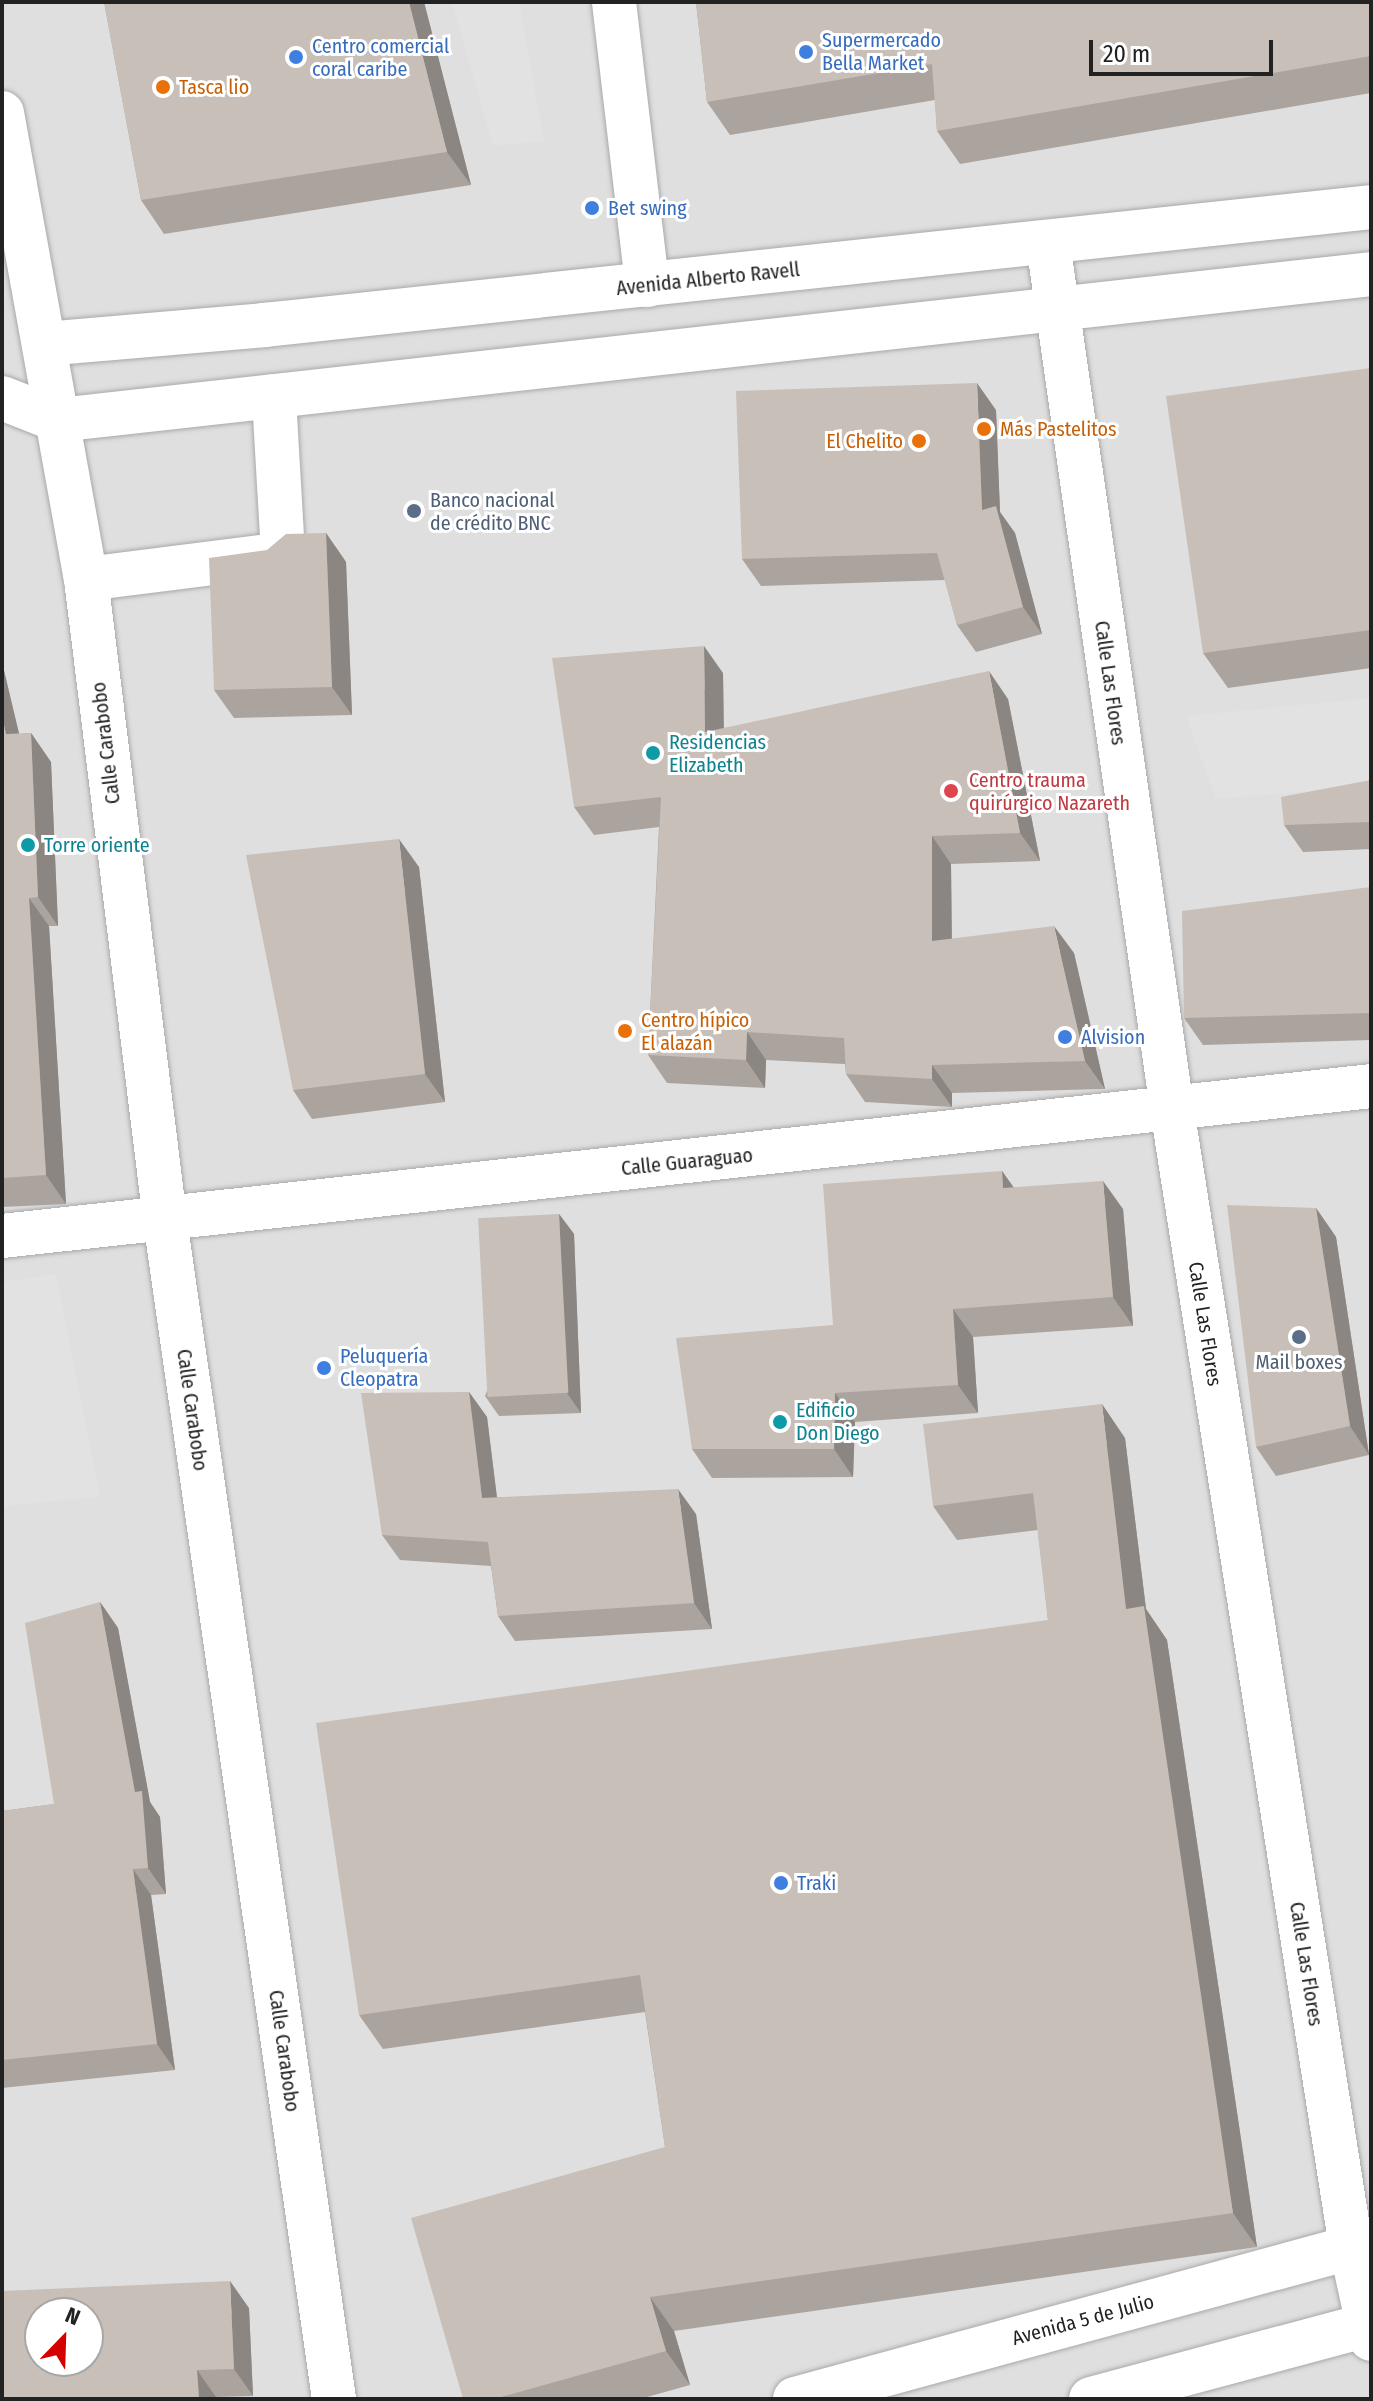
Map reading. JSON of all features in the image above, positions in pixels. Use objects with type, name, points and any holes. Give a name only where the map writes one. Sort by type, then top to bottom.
[{"type":"street","points":[[614,2],[647,285]]},
{"type":"street","name":"Calle Carabobo","points":[[2,113],[86,579],[165,1220],[334,2399]]},
{"type":"street","name":"Avenida Alberto Ravell","points":[[44,344],[647,285],[1371,207]]},
{"type":"street","name":"Calle Las Flores","points":[[1048,243],[1172,1109],[1361,2244],[1370,2329]]},
{"type":"street","points":[[2,398],[58,420],[1371,274]]},
{"type":"street","points":[[2,375],[44,344]]},
{"type":"street","points":[[86,579],[283,554],[274,396]]},
{"type":"street","name":"Calle Guaraguao","points":[[2,1236],[1371,1086]]},
{"type":"street","name":"Avenida 5 de Julio","points":[[795,2399],[1361,2244]]},
{"type":"street","points":[[1091,2399],[1370,2329]]},
{"type":"shaded area","points":[[2,2],[1371,2],[1371,2399],[2,2399]]},
{"type":"shaded area","points":[[452,2],[519,2],[544,141],[493,146]]},
{"type":"shaded area","points":[[1371,698],[1371,786],[1216,799],[1186,716]]},
{"type":"shaded area","points":[[56,1274],[100,1497],[2,1506],[2,1282]]},
{"type":"building","points":[[104,2],[409,2],[447,152],[141,200]]},
{"type":"building","points":[[696,2],[1371,2],[1371,56],[937,131],[932,64],[707,102]]},
{"type":"building","points":[[1371,368],[1371,630],[1203,653],[1166,396]]},
{"type":"building","points":[[977,383],[982,510],[996,506],[1023,607],[957,625],[937,553],[742,559],[736,391]]},
{"type":"building","points":[[326,533],[332,687],[214,690],[209,558],[267,550],[286,534]]},
{"type":"building","points":[[704,646],[705,732],[989,671],[1020,833],[932,836],[932,941],[1054,926],[1085,1061],[932,1065],[932,1079],[846,1074],[844,1038],[747,1032],[746,1060],[648,1055],[661,797],[574,807],[552,658]]},
{"type":"building","points":[[2,716],[6,734],[31,733],[38,897],[29,898],[46,1175],[2,1178]]},
{"type":"building","points":[[1371,780],[1371,822],[1284,825],[1281,797]]},
{"type":"building","points":[[399,839],[425,1074],[293,1090],[246,855]]},
{"type":"building","points":[[1371,887],[1371,1013],[1184,1018],[1182,911]]},
{"type":"building","points":[[1002,1171],[1003,1188],[1103,1181],[1113,1297],[953,1309],[958,1385],[835,1393],[834,1449],[692,1449],[676,1338],[833,1325],[823,1184]]},
{"type":"building","points":[[1227,1205],[1316,1208],[1350,1426],[1256,1447]]},
{"type":"building","points":[[559,1214],[568,1393],[487,1397],[478,1218]]},
{"type":"building","points":[[469,1392],[482,1498],[678,1489],[694,1603],[498,1616],[488,1542],[382,1535],[361,1393]]},
{"type":"building","name":"Traki","points":[[1102,1404],[1126,1609],[1144,1606],[1233,2213],[650,2297],[666,2351],[494,2399],[463,2399],[411,2218],[665,2147],[640,1975],[359,2015],[316,1723],[1048,1620],[1033,1493],[933,1506],[923,1424]]},
{"type":"building","points":[[100,1602],[135,1792],[142,1791],[148,1868],[133,1869],[157,2044],[2,2060],[2,1811],[54,1804],[25,1623]]},
{"type":"building","points":[[230,2281],[234,2369],[197,2370],[199,2399],[2,2399],[2,2291]]},
{"type":"place","name":"Supermercado Bella Market","points":[[806,52]]},
{"type":"place","name":"Centro comercial coral caribe","points":[[296,57]]},
{"type":"place","name":"Tasca lio","points":[[163,87]]},
{"type":"place","name":"Bet swing","points":[[592,208]]},
{"type":"place","name":"Más Pastelitos","points":[[984,429]]},
{"type":"place","name":"El Chelito","points":[[919,441]]},
{"type":"place","name":"Banco nacional de crédito BNC","points":[[414,511]]},
{"type":"place","name":"Residencias Elizabeth","points":[[653,753]]},
{"type":"place","name":"Centro trauma quirúrgico Nazareth","points":[[951,791]]},
{"type":"place","name":"Torre oriente","points":[[28,845]]},
{"type":"place","name":"Centro hípico El alazán","points":[[625,1031]]},
{"type":"place","name":"Alvision","points":[[1065,1037]]},
{"type":"place","name":"Mail boxes","points":[[1299,1337]]},
{"type":"place","name":"Peluquería Cleopatra","points":[[324,1368]]},
{"type":"place","name":"Edificio Don Diego","points":[[780,1422]]},
{"type":"place","name":"Traki","points":[[781,1883]]}]
